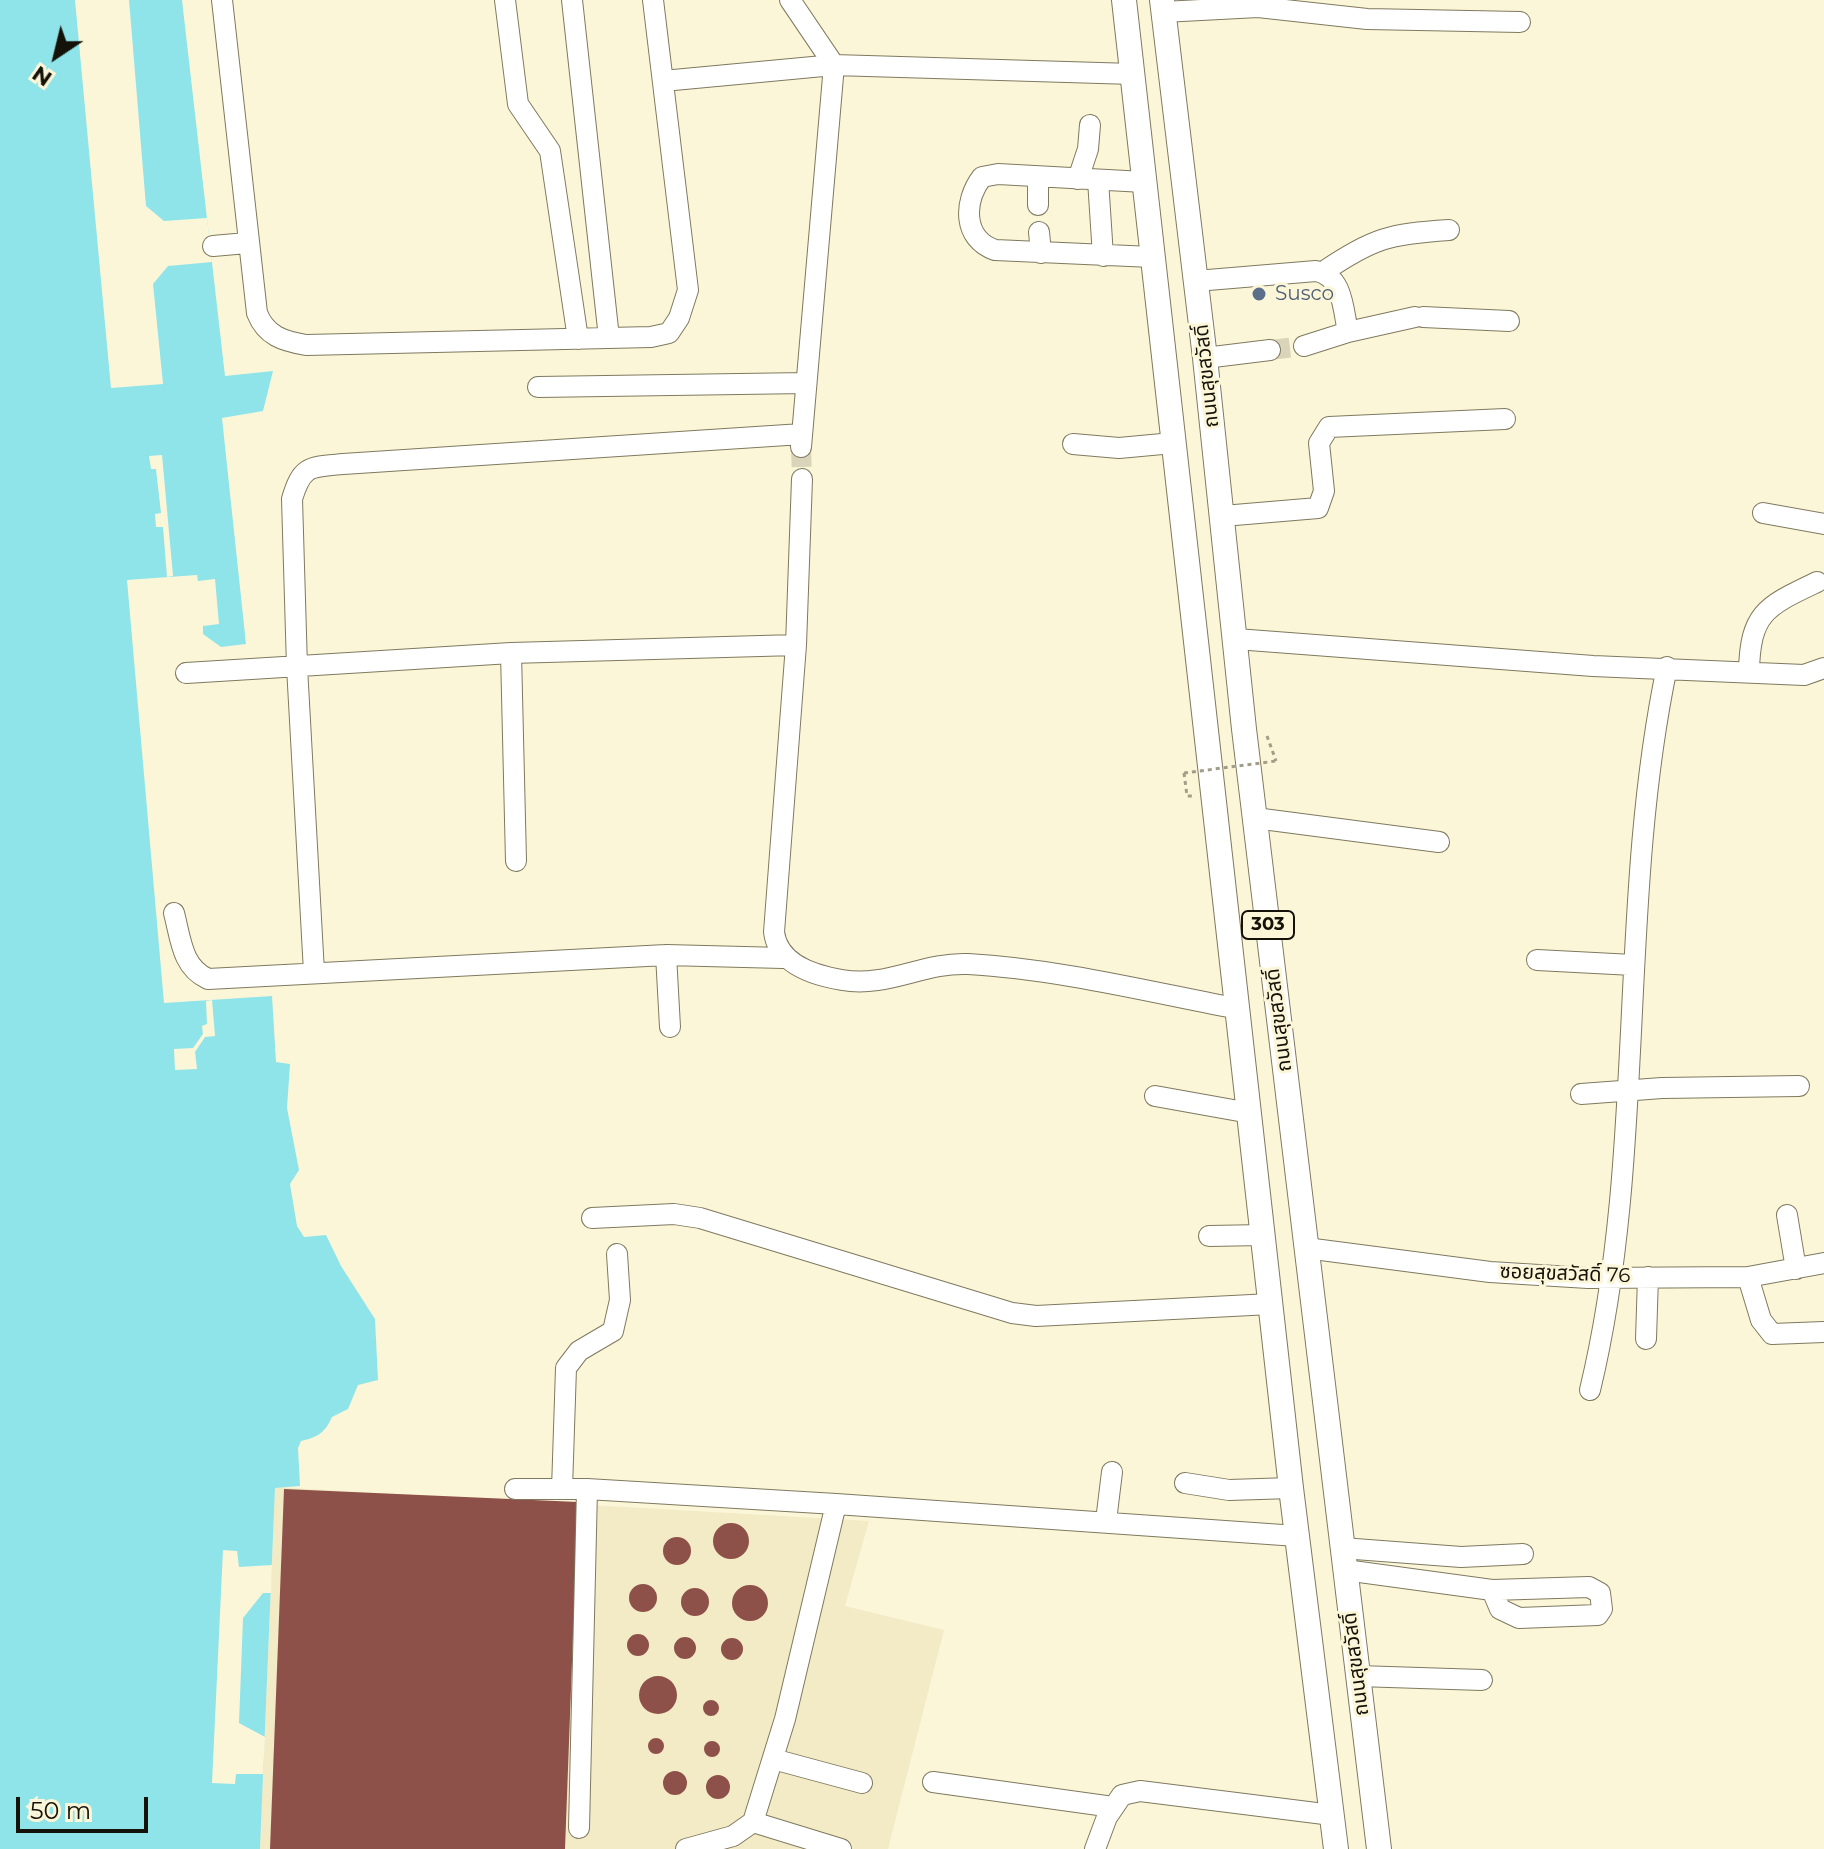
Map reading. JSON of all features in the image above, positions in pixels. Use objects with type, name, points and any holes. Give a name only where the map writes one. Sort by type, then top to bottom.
[{"type":"main road","name":"ถนนสุขสวัสดิ์","points":[[1124,0],[1291,1488],[1336,1849]]},
{"type":"main road","name":"ถนนสุขสวัสดิ์","points":[[1163,6],[1255,818],[1379,1849]]},
{"type":"street","points":[[222,0],[257,313],[263,328],[282,340],[306,345],[609,338],[669,333],[679,318],[688,290],[653,0]]},
{"type":"street","points":[[505,0],[518,104],[550,151],[578,339]]},
{"type":"street","points":[[572,0],[609,338]]},
{"type":"street","points":[[314,972],[297,667],[292,499],[299,476],[311,467],[802,440],[834,65],[790,0]]},
{"type":"street","points":[[1163,6],[1258,7],[1367,19],[1520,22]]},
{"type":"street","points":[[663,81],[834,65],[1133,74]]},
{"type":"street","points":[[1090,125],[1088,180],[1103,256]]},
{"type":"street","points":[[1144,182],[998,174],[982,177],[973,188],[969,204],[971,232],[981,245],[995,250],[1040,242],[1103,256],[1152,257]]},
{"type":"street","points":[[1038,177],[1038,205]]},
{"type":"street","points":[[1196,281],[1323,272],[1363,244],[1392,234],[1449,230]]},
{"type":"street","points":[[213,246],[247,243]]},
{"type":"street","points":[[1323,272],[1338,287],[1348,332]]},
{"type":"street","points":[[1304,346],[1348,332],[1419,317],[1509,321]]},
{"type":"street","points":[[1205,358],[1270,350]]},
{"type":"street","points":[[538,387],[806,383]]},
{"type":"street","points":[[1223,516],[1318,508],[1324,491],[1319,443],[1329,427],[1505,419]]},
{"type":"street","points":[[1073,444],[1119,448],[1173,443]]},
{"type":"street","points":[[783,958],[776,947],[774,932],[796,645],[802,479]]},
{"type":"street","points":[[1763,513],[1824,524]]},
{"type":"street","points":[[1749,672],[1750,641],[1757,619],[1771,604],[1817,582]]},
{"type":"street","points":[[1236,639],[1593,666],[1804,675],[1824,668]]},
{"type":"street","points":[[186,673],[511,653],[796,645]]},
{"type":"street","points":[[511,653],[516,861]]},
{"type":"street","points":[[1590,1390],[1613,1276],[1647,779],[1667,667]]},
{"type":"street","points":[[1255,818],[1439,842]]},
{"type":"street","points":[[174,913],[187,962],[193,972],[208,979],[666,955],[783,958],[841,980],[877,983],[931,965],[966,964],[1015,969],[1239,1009]]},
{"type":"street","points":[[666,955],[670,1027]]},
{"type":"street","points":[[1537,960],[1633,965]]},
{"type":"street","points":[[1581,1094],[1799,1086]]},
{"type":"street","points":[[1155,1096],[1250,1113]]},
{"type":"street","points":[[592,1218],[674,1214],[700,1218],[1012,1313],[1036,1316],[1271,1304]]},
{"type":"street","points":[[1787,1215],[1796,1269]]},
{"type":"street","points":[[1209,1236],[1263,1235]]},
{"type":"street","name":"ซอยสุขสวัสดิ์ 76","points":[[1306,1248],[1490,1272],[1613,1276],[1748,1277],[1824,1263]]},
{"type":"street","points":[[562,1489],[566,1368],[579,1351],[613,1331],[620,1300],[617,1254]]},
{"type":"street","points":[[1646,1339],[1648,1277]]},
{"type":"street","points":[[1748,1277],[1761,1320],[1772,1334],[1824,1332]]},
{"type":"street","points":[[1106,1521],[1112,1472]]},
{"type":"street","points":[[1185,1483],[1229,1490],[1291,1488]]},
{"type":"street","points":[[515,1489],[587,1489],[1297,1536]]},
{"type":"street","points":[[579,1828],[587,1489]]},
{"type":"street","points":[[686,1849],[733,1836],[753,1822],[773,1759],[836,1504]]},
{"type":"street","points":[[1344,1559],[1523,1554]]},
{"type":"street","points":[[1344,1559],[1492,1590],[1589,1587],[1600,1593],[1602,1609],[1598,1615],[1519,1618],[1500,1609],[1492,1590]]},
{"type":"street","points":[[1358,1676],[1482,1680]]},
{"type":"street","points":[[773,1759],[862,1783]]},
{"type":"street","points":[[933,1782],[1113,1807]]},
{"type":"street","points":[[1095,1849],[1113,1807],[1122,1795],[1140,1791],[1332,1815]]},
{"type":"street","points":[[753,1822],[773,1839],[841,1849]]},
{"type":"path","points":[[1184,773],[1276,761]]},
{"type":"shaded area","points":[[275,1487],[869,1521],[845,1606],[944,1630],[888,1849],[260,1849]]},
{"type":"water","points":[[0,0],[182,0],[225,376],[273,371],[263,411],[222,418],[246,644],[221,647],[203,634],[203,626],[219,624],[215,579],[198,581],[197,575],[127,580],[164,1003],[272,996],[276,1062],[290,1064],[287,1108],[299,1170],[290,1184],[297,1226],[304,1237],[326,1235],[341,1266],[375,1319],[378,1380],[358,1385],[348,1409],[332,1417],[320,1434],[301,1441],[298,1448],[300,1486],[275,1488],[260,1849],[0,1849]]},
{"type":"pier","points":[[75,0],[129,0],[146,206],[164,221],[207,218],[212,262],[168,266],[153,284],[163,384],[111,388]]},
{"type":"pier","points":[[162,455],[173,576],[167,577],[163,527],[156,527],[155,514],[161,513],[156,469],[151,469],[149,456]]},
{"type":"pier","points":[[212,1000],[215,1036],[205,1037],[195,1052],[197,1069],[175,1070],[174,1049],[193,1048],[203,1034],[202,1026],[207,1024],[206,1001]]},
{"type":"pier","points":[[223,1550],[237,1551],[239,1567],[272,1565],[271,1593],[263,1593],[243,1618],[239,1723],[265,1737],[263,1774],[236,1774],[235,1784],[212,1783]]},
{"type":"building","points":[[284,1489],[578,1502],[565,1849],[270,1849]]},
{"type":"building","points":[[731,1523],[743,1529],[749,1541],[743,1553],[731,1559],[719,1553],[713,1541],[719,1529]]},
{"type":"building","points":[[677,1537],[687,1541],[691,1551],[687,1561],[677,1565],[667,1561],[663,1551],[667,1541]]},
{"type":"building","points":[[643,1584],[653,1588],[657,1598],[653,1608],[643,1612],[633,1608],[629,1598],[633,1588]]},
{"type":"building","points":[[750,1585],[762,1591],[768,1603],[762,1615],[750,1621],[738,1615],[732,1603],[738,1591]]},
{"type":"building","points":[[695,1588],[705,1592],[709,1602],[705,1612],[695,1616],[685,1612],[681,1602],[685,1592]]},
{"type":"building","points":[[638,1634],[646,1637],[649,1645],[646,1653],[638,1656],[630,1653],[627,1645],[630,1637]]},
{"type":"building","points":[[685,1637],[693,1640],[696,1648],[693,1656],[685,1659],[677,1656],[674,1648],[677,1640]]},
{"type":"building","points":[[732,1638],[740,1641],[743,1649],[740,1657],[732,1660],[724,1657],[721,1649],[724,1641]]},
{"type":"building","points":[[658,1676],[671,1682],[677,1695],[671,1708],[658,1714],[645,1708],[639,1695],[645,1682]]},
{"type":"building","points":[[708,1700],[714,1700],[719,1708],[717,1714],[708,1716],[703,1711],[703,1705]]},
{"type":"building","points":[[653,1738],[659,1738],[664,1746],[662,1752],[653,1754],[648,1749],[648,1743]]},
{"type":"building","points":[[709,1741],[715,1741],[720,1749],[718,1755],[709,1757],[704,1752],[704,1746]]},
{"type":"building","points":[[675,1771],[684,1774],[687,1783],[684,1792],[675,1795],[666,1792],[663,1783],[666,1774]]},
{"type":"building","points":[[718,1775],[727,1778],[730,1787],[727,1796],[718,1799],[709,1796],[706,1787],[709,1778]]},
{"type":"tunnel","points":[[1270,350],[1304,346]]},
{"type":"tunnel","points":[[801,447],[802,479]]},
{"type":"place","name":"Susco","points":[[1259,294]]}]
